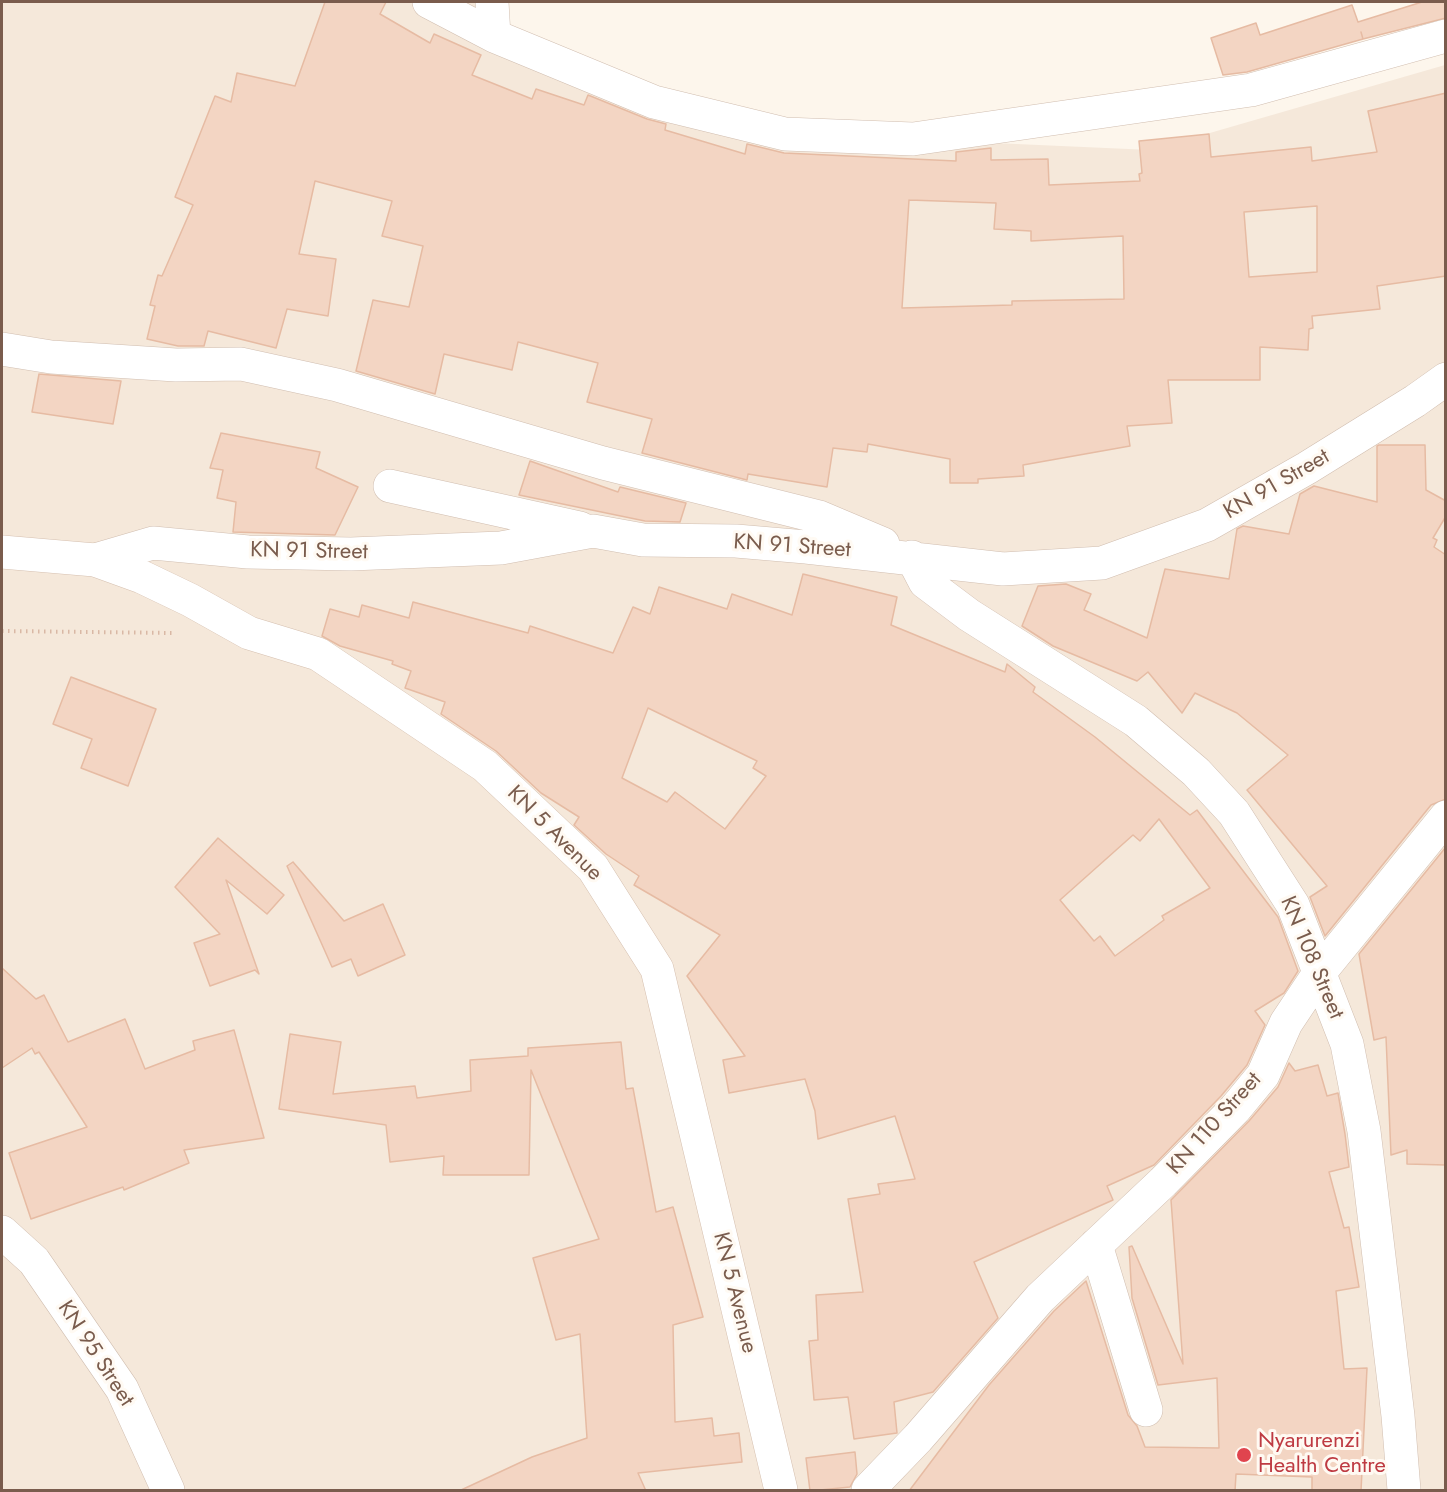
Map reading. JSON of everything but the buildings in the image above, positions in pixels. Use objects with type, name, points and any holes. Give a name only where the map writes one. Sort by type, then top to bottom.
[{"type":"street","points":[[429,2],[494,36],[654,102],[785,134],[913,139],[1251,90],[1446,36]]},
{"type":"street","points":[[492,2],[494,36]]},
{"type":"street","points":[[2,349],[51,357],[176,365],[241,364],[337,385],[603,463],[819,517],[912,557]]},
{"type":"street","name":"KN 91 Street","points":[[95,560],[153,543],[248,552],[385,553],[501,548],[593,531],[643,540],[736,542],[912,557],[1004,569],[1102,563],[1207,525],[1307,468],[1415,401],[1446,379]]},
{"type":"street","points":[[390,486],[593,531]]},
{"type":"street","name":"KN 5 Avenue","points":[[2,552],[95,560],[141,577],[190,600],[249,633],[318,654],[485,766],[593,867],[657,969],[781,1491]]},
{"type":"street","name":"KN 108 Street","points":[[912,557],[925,582],[942,595],[969,615],[1136,721],[1196,772],[1234,813],[1293,905],[1347,1044],[1364,1131],[1398,1416],[1404,1491]]},
{"type":"street","name":"KN 110 Street","points":[[868,1491],[918,1438],[1040,1298],[1235,1109],[1263,1075],[1286,1023],[1320,972],[1446,817]]},
{"type":"street","name":"KN 95 Street","points":[[2,1232],[34,1261],[122,1389],[168,1491]]},
{"type":"street","points":[[1096,1245],[1146,1410]]},
{"type":"path","points":[[2,631],[179,633]]},
{"type":"shaded area","points":[[2,2],[492,2],[494,36],[724,131],[1151,150],[1445,65],[1445,1490],[2,1490]]},
{"type":"place","name":"Nyarurenzi Health Centre","points":[[1244,1455]]}]
